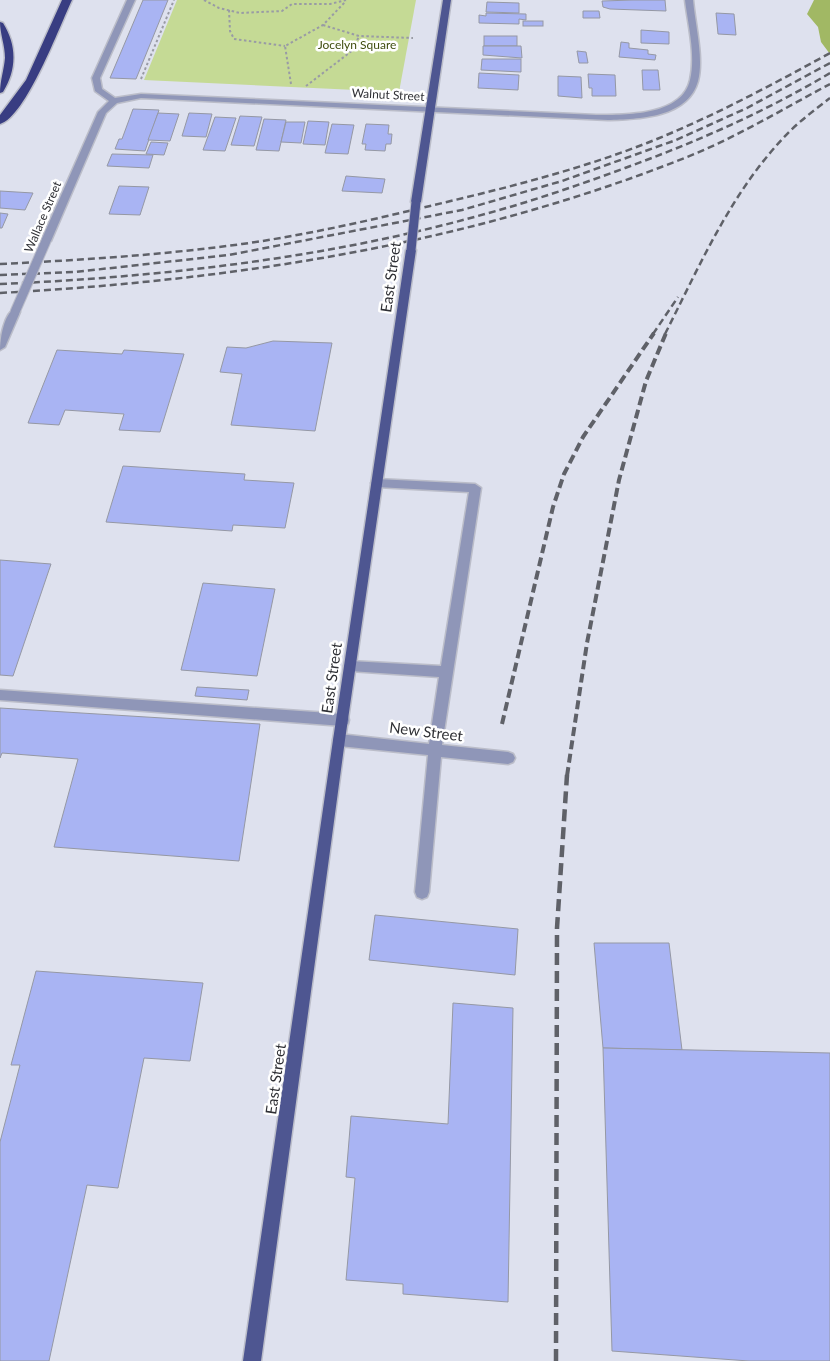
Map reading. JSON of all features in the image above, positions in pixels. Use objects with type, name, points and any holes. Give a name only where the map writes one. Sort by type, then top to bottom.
[{"type":"highway","points":[[0,121],[16,104],[25,89],[67,0]]},
{"type":"highway","points":[[0,25],[5,34],[10,53],[8,73],[0,90]]},
{"type":"main road","name":"East Street","points":[[252,1361],[339,740],[411,250],[416,202],[447,0]]},
{"type":"street","points":[[114,101],[98,91],[96,78],[130,0]]},
{"type":"street","name":"Walnut Street","points":[[114,101],[141,96],[619,118],[642,116],[661,111],[682,99],[694,83],[695,71],[689,0]]},
{"type":"street","name":"Wallace Street","points":[[0,347],[102,112],[114,101]]},
{"type":"street","points":[[377,482],[475,488],[434,750],[422,892]]},
{"type":"street","points":[[350,666],[446,672]]},
{"type":"street","points":[[0,696],[342,720]]},
{"type":"street","name":"New Street","points":[[339,740],[508,758]]},
{"type":"path","points":[[140,82],[174,0]]},
{"type":"path","points":[[204,0],[240,13],[282,11],[292,4],[330,4],[346,0],[323,25],[285,46],[234,39],[230,31],[229,10]]},
{"type":"path","points":[[323,25],[359,36],[413,38]]},
{"type":"path","points":[[301,90],[331,65],[354,50],[359,36]]},
{"type":"path","points":[[285,46],[290,82],[293,86]]},
{"type":"green space","name":"Jocelyn Square","points":[[177,0],[416,0],[399,92],[144,80]]},
{"type":"shaded area","points":[[814,0],[830,0],[830,54],[821,42],[818,27],[807,14]]},
{"type":"building","points":[[143,0],[168,0],[136,79],[110,78]]},
{"type":"building","points":[[665,0],[666,11],[610,9],[603,7],[602,1]]},
{"type":"building","points":[[487,2],[519,3],[519,13],[486,12]]},
{"type":"building","points":[[583,11],[599,11],[600,18],[583,18]]},
{"type":"building","points":[[486,13],[526,14],[526,20],[519,19],[519,24],[479,23],[479,15],[486,16]]},
{"type":"building","points":[[716,13],[734,14],[736,35],[718,34]]},
{"type":"building","points":[[523,21],[543,21],[543,26],[523,26]]},
{"type":"building","points":[[641,30],[669,32],[669,44],[641,43]]},
{"type":"building","points":[[484,36],[517,36],[517,46],[484,46]]},
{"type":"building","points":[[621,42],[629,43],[629,48],[648,50],[648,54],[656,55],[655,60],[619,57]]},
{"type":"building","points":[[483,46],[521,46],[522,58],[483,55]]},
{"type":"building","points":[[577,51],[586,52],[588,63],[579,63]]},
{"type":"building","points":[[482,59],[521,59],[521,72],[481,70]]},
{"type":"building","points":[[642,70],[658,70],[660,90],[643,90]]},
{"type":"building","points":[[479,73],[519,75],[518,90],[478,88]]},
{"type":"building","points":[[588,74],[615,75],[616,96],[592,96],[592,88],[589,88]]},
{"type":"building","points":[[558,76],[581,77],[582,98],[558,96]]},
{"type":"building","points":[[133,109],[159,110],[145,151],[115,149],[119,139],[122,139]]},
{"type":"building","points":[[158,113],[179,114],[170,141],[148,140]]},
{"type":"building","points":[[189,113],[212,114],[206,137],[182,136]]},
{"type":"building","points":[[240,116],[262,117],[254,146],[231,145]]},
{"type":"building","points":[[215,117],[236,118],[225,151],[203,150]]},
{"type":"building","points":[[264,119],[286,120],[279,151],[256,150]]},
{"type":"building","points":[[308,121],[329,122],[325,145],[303,144]]},
{"type":"building","points":[[286,122],[305,122],[301,143],[281,142]]},
{"type":"building","points":[[332,124],[354,125],[348,154],[325,153]]},
{"type":"building","points":[[366,124],[389,125],[388,134],[392,134],[391,144],[386,144],[385,151],[365,150],[366,144],[362,144]]},
{"type":"building","points":[[151,142],[168,143],[164,155],[146,154]]},
{"type":"building","points":[[112,154],[153,155],[149,168],[107,166]]},
{"type":"building","points":[[346,176],[385,179],[382,193],[342,191]]},
{"type":"building","points":[[119,186],[149,187],[140,215],[109,214]]},
{"type":"building","points":[[0,191],[33,193],[25,210],[0,208]]},
{"type":"building","points":[[0,213],[8,214],[2,228],[0,228]]},
{"type":"building","points":[[273,341],[332,343],[315,431],[231,425],[242,374],[220,372],[227,347],[246,348]]},
{"type":"building","points":[[57,350],[122,354],[124,350],[184,354],[160,432],[119,430],[124,414],[65,410],[59,425],[28,423]]},
{"type":"building","points":[[123,466],[245,474],[244,480],[294,483],[285,528],[233,525],[232,531],[106,522]]},
{"type":"building","points":[[0,560],[51,564],[13,676],[0,675]]},
{"type":"building","points":[[203,583],[275,589],[257,676],[181,670]]},
{"type":"building","points":[[197,687],[249,690],[247,700],[195,696]]},
{"type":"building","points":[[0,708],[260,724],[239,861],[54,847],[78,759],[2,753],[0,758]]},
{"type":"building","points":[[375,915],[518,929],[515,975],[369,960]]},
{"type":"building","points":[[594,943],[669,943],[682,1050],[603,1048]]},
{"type":"building","points":[[36,971],[203,983],[190,1061],[144,1058],[118,1188],[87,1185],[49,1361],[0,1361],[0,1142],[20,1065],[11,1065]]},
{"type":"building","points":[[453,1003],[513,1008],[508,1302],[403,1294],[403,1284],[346,1280],[355,1178],[346,1177],[351,1116],[448,1124]]},
{"type":"building","points":[[603,1048],[830,1053],[830,1361],[749,1361],[612,1351]]},
{"type":"railway","points":[[0,264],[121,257],[242,244],[339,227],[488,192],[568,170],[647,143],[740,101],[830,53]]},
{"type":"railway","points":[[0,275],[75,272],[229,255],[462,210],[562,181],[676,140],[747,108],[830,63]]},
{"type":"railway","points":[[0,284],[122,276],[245,263],[366,243],[426,229],[538,198],[652,158],[704,137],[781,101],[830,73]]},
{"type":"railway","points":[[0,293],[176,279],[263,267],[349,253],[435,235],[520,214],[604,188],[687,157],[742,132],[830,84]]},
{"type":"railway","points":[[665,334],[719,228],[751,178],[789,132],[830,98]]},
{"type":"railway","points":[[653,334],[678,297]]},
{"type":"railway","points":[[502,724],[553,507],[564,474],[583,437],[654,333]]},
{"type":"railway","points":[[567,776],[587,643],[619,480],[646,381],[666,333]]},
{"type":"railway","points":[[556,1361],[557,928],[567,775]]}]
